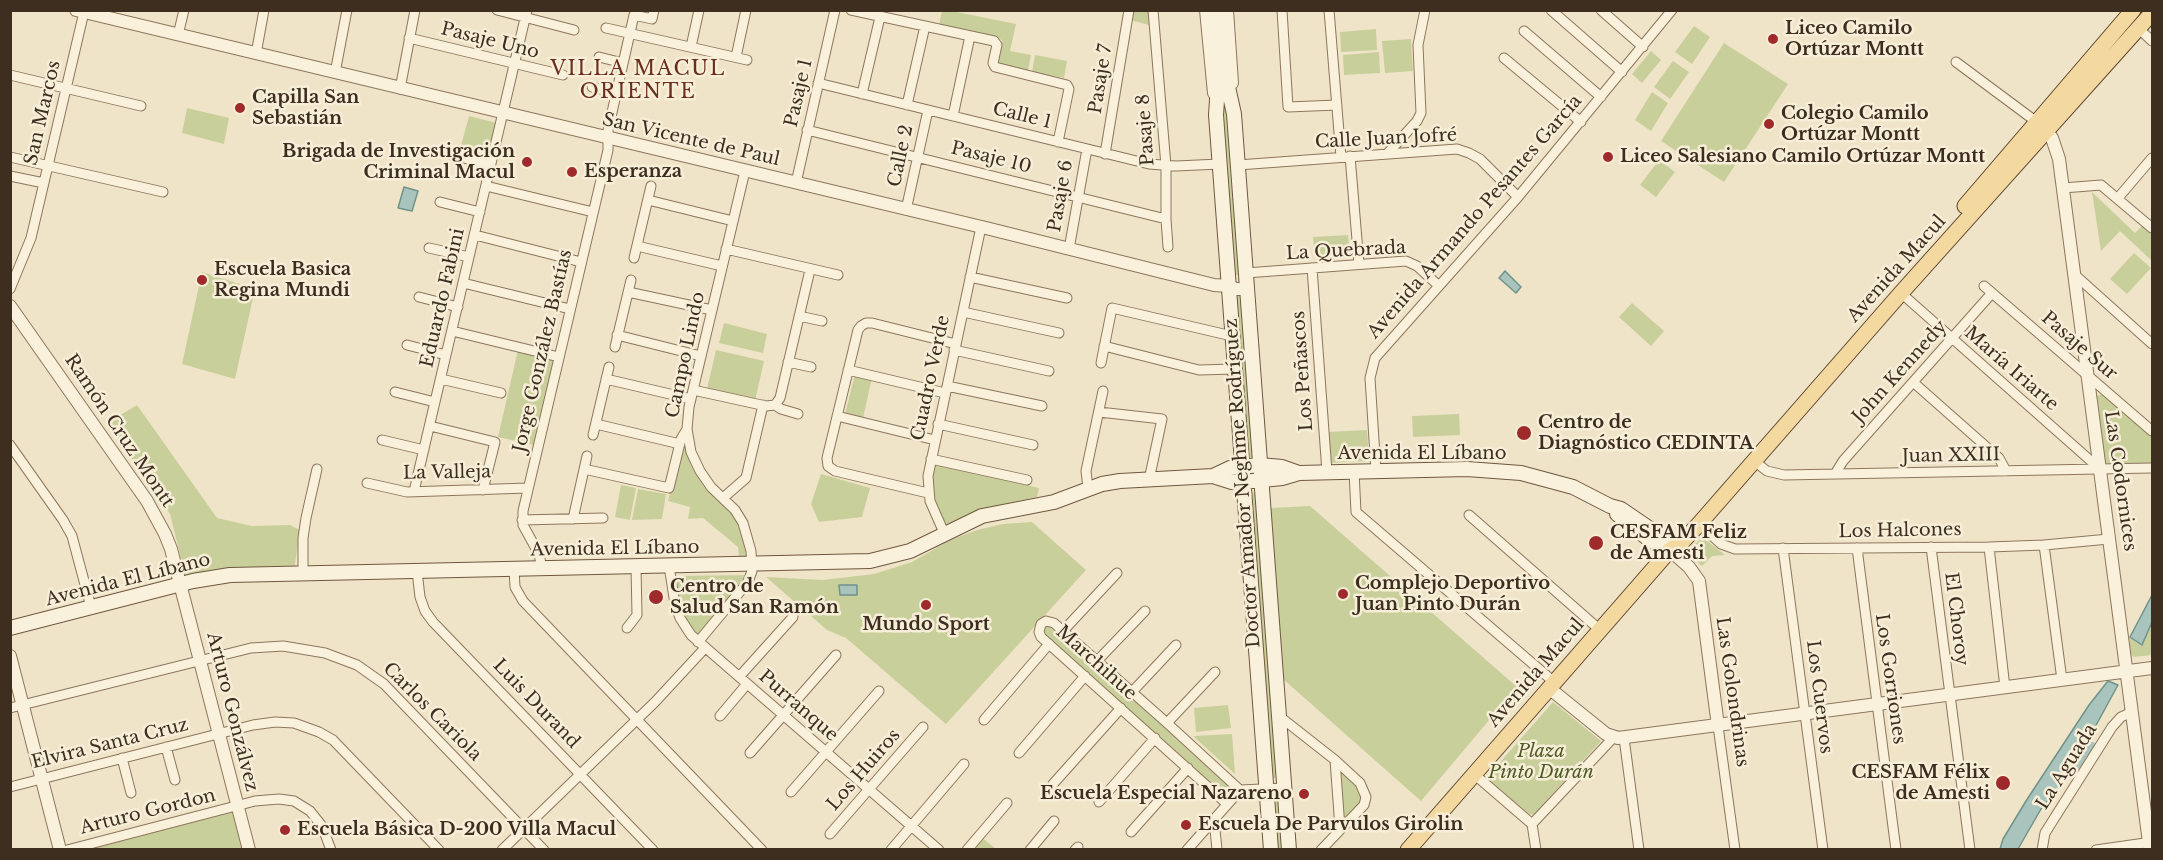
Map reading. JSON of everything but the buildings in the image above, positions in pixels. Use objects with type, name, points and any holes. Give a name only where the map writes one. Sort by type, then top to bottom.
[{"type":"main road","name":"Doctor Amador Neghme Rodríguez","points":[[1217,10],[1220,55],[1216,115],[1271,849]]},
{"type":"main road","name":"Avenida Macul","points":[[1408,849],[1670,550],[1686,539],[1901,293],[2042,127],[2133,10]]},
{"type":"main road","name":"Avenida Macul","points":[[1670,550],[1679,532],[2042,127],[2148,19]]},
{"type":"main road","name":"Doctor Amador Neghme Rodríguez","points":[[1220,55],[1234,114],[1289,849]]},
{"type":"main road","name":"Avenida El Líbano","points":[[1213,476],[1230,468],[1260,465],[1282,467],[1299,473]]},
{"type":"main road","name":"Avenida El Líbano","points":[[10,628],[180,584],[230,575],[870,561],[910,551],[982,516],[1054,502],[1111,482],[1213,476],[1232,482],[1243,482],[1261,481],[1299,473],[1354,471],[1481,469],[1521,473],[1567,484],[1610,506],[1651,541],[1670,550]]},
{"type":"main road","points":[[1257,663],[1275,662]]},
{"type":"street","points":[[178,35],[184,10]]},
{"type":"street","points":[[256,54],[264,10]]},
{"type":"street","points":[[335,73],[346,10]]},
{"type":"street","points":[[400,88],[415,10]]},
{"type":"street","points":[[496,10],[527,14],[574,30]]},
{"type":"street","points":[[691,47],[699,10]]},
{"type":"street","points":[[736,57],[746,10]]},
{"type":"street","name":"Pasaje 1","points":[[796,183],[835,10]]},
{"type":"street","points":[[851,10],[996,43],[993,63],[995,67],[1067,85],[1069,89],[1058,142]]},
{"type":"street","name":"Pasaje 7","points":[[1105,154],[1129,10]]},
{"type":"street","name":"Pasaje 8","points":[[1153,10],[1166,166],[1168,247]]},
{"type":"street","name":"Doctor Amador Neghme Rodríguez","points":[[1206,10],[1216,115]]},
{"type":"street","name":"Doctor Amador Neghme Rodríguez","points":[[1227,10],[1234,114]]},
{"type":"street","points":[[1282,10],[1288,107],[1337,105]]},
{"type":"street","points":[[1329,10],[1337,105],[1359,264]]},
{"type":"street","points":[[1387,154],[1417,121],[1421,113],[1418,52],[1425,10]]},
{"type":"street","points":[[1551,10],[1622,72]]},
{"type":"street","points":[[1601,10],[1643,47]]},
{"type":"street","name":"San Vicente de Paul","points":[[88,12],[1214,285],[1228,286],[1236,290],[1246,280]]},
{"type":"street","name":"San Marcos","points":[[10,289],[31,238],[66,88],[88,12]]},
{"type":"street","name":"Avenida Armando Pesantes García","points":[[1376,471],[1371,366],[1382,349],[1518,197],[1581,122],[1643,47],[1667,12]]},
{"type":"street","points":[[634,13],[653,15]]},
{"type":"street","name":"Jorge González Bastías","points":[[522,520],[609,147],[608,130],[634,13]]},
{"type":"street","name":"Eduardo Fabini","points":[[416,491],[527,14]]},
{"type":"street","points":[[862,94],[880,17]]},
{"type":"street","points":[[2148,19],[2152,41]]},
{"type":"street","points":[[907,105],[925,26]]},
{"type":"street","points":[[606,28],[747,60]]},
{"type":"street","points":[[1524,31],[1601,97]]},
{"type":"street","points":[[953,116],[969,36]]},
{"type":"street","name":"Pasaje Uno","points":[[410,38],[563,75]]},
{"type":"street","points":[[599,57],[623,63]]},
{"type":"street","points":[[1504,58],[1581,122]]},
{"type":"street","points":[[1956,62],[2042,127]]},
{"type":"street","points":[[10,75],[141,106]]},
{"type":"street","name":"Calle 1","points":[[818,83],[1149,164],[1166,166],[1220,164]]},
{"type":"street","points":[[592,87],[617,93]]},
{"type":"street","name":"Calle 2","points":[[906,210],[928,110]]},
{"type":"street","name":"Las Codornices","points":[[2042,127],[2058,153],[2151,845]]},
{"type":"street","name":"Pasaje 10","points":[[807,130],[1166,219]]},
{"type":"street","name":"Pasaje 6","points":[[1069,249],[1087,149]]},
{"type":"street","name":"Calle Juan Jofré","points":[[1238,165],[1446,149],[1463,151],[1480,159],[1518,197]]},
{"type":"street","points":[[452,155],[491,165]]},
{"type":"street","points":[[10,157],[163,192]]},
{"type":"street","points":[[2118,198],[2152,158]]},
{"type":"street","name":"Campo Lindo","points":[[745,171],[692,394],[687,429],[691,452],[700,471],[711,487],[735,510],[743,523],[749,541],[752,564]]},
{"type":"street","points":[[10,176],[44,183]]},
{"type":"street","points":[[2063,188],[2098,184],[2105,187],[2152,228]]},
{"type":"street","points":[[486,186],[593,212]]},
{"type":"street","points":[[634,258],[651,186]]},
{"type":"street","points":[[648,200],[733,220]]},
{"type":"street","points":[[440,202],[480,212]]},
{"type":"street","name":"Cuadro Verde","points":[[945,534],[928,493],[931,439],[939,424],[952,345],[963,312],[981,227]]},
{"type":"street","points":[[475,235],[581,262]]},
{"type":"street","points":[[637,246],[722,266]]},
{"type":"street","points":[[429,248],[469,257]]},
{"type":"street","points":[[726,249],[838,275]]},
{"type":"street","name":"La Quebrada","points":[[1246,280],[1312,268],[1406,261],[1413,262],[1439,286]]},
{"type":"street","name":"Los Peñascos","points":[[1312,268],[1327,472]]},
{"type":"street","points":[[775,405],[780,398],[810,270]]},
{"type":"street","points":[[2074,274],[2152,344]]},
{"type":"street","points":[[970,277],[1067,298]]},
{"type":"street","points":[[615,347],[631,280]]},
{"type":"street","points":[[463,283],[570,309]]},
{"type":"street","name":"Pasaje Sur","points":[[1984,286],[2152,431]]},
{"type":"street","points":[[628,292],[712,310]]},
{"type":"street","name":"María Iriarte","points":[[1901,293],[2100,469]]},
{"type":"street","name":"John Kennedy","points":[[1835,474],[1843,460],[1992,293]]},
{"type":"street","points":[[419,297],[458,307]]},
{"type":"street","name":"Ramón Cruz Montt","points":[[10,306],[153,512],[168,542],[180,584]]},
{"type":"street","points":[[1101,363],[1112,308],[1232,336]]},
{"type":"street","points":[[963,312],[1059,333]]},
{"type":"street","points":[[799,316],[822,321]]},
{"type":"street","points":[[928,493],[835,471],[828,466],[826,458],[858,330],[863,324],[872,323],[1049,371]]},
{"type":"street","points":[[452,331],[559,357]]},
{"type":"street","points":[[617,335],[701,356]]},
{"type":"street","points":[[407,345],[446,355]]},
{"type":"street","points":[[1104,346],[1199,370],[1235,369]]},
{"type":"street","points":[[788,362],[811,367]]},
{"type":"street","points":[[593,435],[609,367]]},
{"type":"street","points":[[848,370],[1042,406]]},
{"type":"street","points":[[441,379],[501,393]]},
{"type":"street","points":[[606,379],[763,405],[775,405],[781,410],[798,414]]},
{"type":"street","points":[[1913,382],[1999,458],[2006,471]]},
{"type":"street","points":[[1088,489],[1086,471],[1103,391]]},
{"type":"street","points":[[395,392],[435,402]]},
{"type":"street","points":[[723,498],[746,478],[763,405]]},
{"type":"street","points":[[1099,412],[1162,419],[1149,480]]},
{"type":"street","points":[[837,416],[931,439]]},
{"type":"street","points":[[596,424],[680,444]]},
{"type":"street","points":[[939,424],[1033,445]]},
{"type":"street","points":[[430,426],[495,442],[483,490]]},
{"type":"street","points":[[584,469],[669,488],[680,444],[687,429]]},
{"type":"street","points":[[382,440],[424,450]]},
{"type":"street","points":[[10,445],[72,536],[92,607]]},
{"type":"street","points":[[573,519],[587,456]]},
{"type":"street","points":[[931,459],[1027,480]]},
{"type":"street","name":"Juan XXIII","points":[[1754,461],[1767,471],[1778,475],[2152,468]]},
{"type":"street","points":[[303,574],[304,528],[317,468]]},
{"type":"street","points":[[1354,471],[1355,509],[1358,513],[1552,685],[1563,701],[1619,738],[1639,849]]},
{"type":"street","name":"La Valleja","points":[[367,483],[403,492],[528,488]]},
{"type":"street","points":[[1469,515],[1600,630]]},
{"type":"street","points":[[542,569],[539,554],[522,520],[603,518]]},
{"type":"street","name":"Los Halcones","points":[[1699,524],[1721,544],[1728,547],[1989,547],[2109,539]]},
{"type":"street","points":[[2044,545],[2062,680]]},
{"type":"street","name":"El Choroy","points":[[1930,547],[1970,849]]},
{"type":"street","points":[[1989,547],[2005,688]]},
{"type":"street","name":"Los Cuervos","points":[[1783,548],[1823,849]]},
{"type":"street","name":"Los Gorriones","points":[[1857,548],[1896,849]]},
{"type":"street","name":"Las Golondrinas","points":[[1670,550],[1689,567],[1699,581],[1735,849]]},
{"type":"street","points":[[502,849],[673,684],[748,582],[752,574],[752,564]]},
{"type":"street","name":"Purranque","points":[[669,566],[677,611],[686,628],[702,645],[939,849]]},
{"type":"street","points":[[627,628],[637,615],[636,567]]},
{"type":"street","points":[[514,569],[515,587],[519,597],[762,849]]},
{"type":"street","name":"Luis Durand","points":[[417,570],[420,597],[425,611],[433,622],[653,849]]},
{"type":"street","points":[[1063,631],[1117,573]]},
{"type":"street","name":"Arturo Gonzálvez","points":[[180,584],[249,849]]},
{"type":"street","points":[[1097,661],[1145,611]]},
{"type":"street","points":[[739,677],[793,617]]},
{"type":"street","name":"Marchihue","points":[[1227,804],[1041,637],[1039,632],[1041,624],[1050,621],[1063,631],[1240,790]]},
{"type":"street","points":[[984,720],[1049,644]]},
{"type":"street","points":[[1132,692],[1176,645]]},
{"type":"street","name":"Carlos Cariola","points":[[17,706],[251,648],[283,646],[325,653],[357,666],[392,691],[544,849]]},
{"type":"street","points":[[750,753],[836,655]]},
{"type":"street","points":[[10,656],[17,706],[42,779],[60,849]]},
{"type":"street","points":[[1532,824],[1619,738],[2152,668]]},
{"type":"street","points":[[1167,723],[1215,672]]},
{"type":"street","points":[[1018,753],[1085,676]]},
{"type":"street","points":[[720,716],[747,684]]},
{"type":"street","points":[[791,792],[879,691]]},
{"type":"street","points":[[1053,784],[1121,708]]},
{"type":"street","name":"La Aguada","points":[[2042,849],[2045,833],[2112,727],[2121,717],[2132,712]]},
{"type":"street","points":[[1279,716],[1360,783],[1366,797],[1364,805],[1321,849]]},
{"type":"street","name":"Elvira Santa Cruz","points":[[10,787],[253,724],[294,723],[319,732],[339,746],[439,849]]},
{"type":"street","name":"Los Huiros","points":[[830,834],[923,727]]},
{"type":"street","points":[[1099,802],[1155,738]]},
{"type":"street","points":[[166,747],[175,780]]},
{"type":"street","points":[[122,758],[131,793]]},
{"type":"street","points":[[1335,760],[1340,828]]},
{"type":"street","points":[[891,849],[964,764]]},
{"type":"street","points":[[1131,832],[1188,768]]},
{"type":"street","points":[[1474,774],[1532,824],[1536,849]]},
{"type":"street","points":[[1187,849],[1240,790],[1284,788]]},
{"type":"street","name":"Arturo Gordon","points":[[67,849],[270,799],[286,799],[300,804],[318,819],[331,849]]},
{"type":"street","points":[[967,849],[1007,803]]},
{"type":"street","points":[[1214,819],[1216,849]]},
{"type":"street","points":[[1030,849],[1054,821]]},
{"type":"street","points":[[2096,849],[2151,845]]},
{"type":"green space","points":[[942,10],[1016,24],[1010,51],[1031,55],[1028,71],[997,65],[1002,40],[939,26]]},
{"type":"green space","points":[[1132,11],[1148,11],[1149,25],[1130,20]]},
{"type":"green space","points":[[1694,26],[1710,37],[1692,64],[1675,52]]},
{"type":"green space","points":[[1376,29],[1377,50],[1341,52],[1340,32]]},
{"type":"green space","points":[[1411,39],[1413,71],[1385,73],[1382,41]]},
{"type":"green space","points":[[1724,43],[1788,84],[1724,182],[1661,141]]},
{"type":"green space","points":[[1651,51],[1661,60],[1642,83],[1632,74]]},
{"type":"green space","points":[[1379,52],[1380,73],[1344,75],[1343,55]]},
{"type":"green space","points":[[1035,55],[1067,61],[1064,78],[1032,72]]},
{"type":"green space","points":[[1673,61],[1689,72],[1670,99],[1654,87]]},
{"type":"green space","points":[[1225,86],[1230,110],[1240,275],[1233,275],[1219,111]]},
{"type":"green space","points":[[1652,92],[1668,103],[1651,131],[1635,120]]},
{"type":"green space","points":[[187,108],[229,118],[224,144],[182,133]]},
{"type":"green space","points":[[469,116],[497,123],[487,161],[459,153]]},
{"type":"green space","points":[[1659,160],[1675,172],[1656,197],[1640,185]]},
{"type":"green space","points":[[2092,192],[2135,233],[2143,225],[2152,234],[2151,260],[2120,231],[2101,251]]},
{"type":"green space","points":[[1348,235],[1350,255],[1315,257],[1313,237]]},
{"type":"green space","points":[[2134,253],[2151,268],[2127,294],[2110,279]]},
{"type":"green space","points":[[202,272],[255,289],[235,379],[182,364]]},
{"type":"green space","points":[[1234,294],[1242,294],[1253,458],[1247,457]]},
{"type":"green space","points":[[1632,303],[1664,331],[1651,346],[1619,317]]},
{"type":"green space","points":[[724,323],[767,334],[763,353],[719,343]]},
{"type":"green space","points":[[518,350],[554,359],[534,445],[498,437]]},
{"type":"green space","points":[[716,350],[764,361],[755,401],[707,389]]},
{"type":"green space","points":[[855,374],[872,378],[863,418],[845,414]]},
{"type":"green space","points":[[2103,394],[2152,437],[2152,464],[2108,466],[2103,461],[2094,396]]},
{"type":"green space","points":[[137,405],[217,518],[252,526],[290,525],[300,530],[294,571],[186,578],[170,514],[107,423]]},
{"type":"green space","points":[[1459,414],[1460,435],[1413,437],[1412,416]]},
{"type":"green space","points":[[1367,430],[1369,461],[1328,463],[1327,432]]},
{"type":"green space","points":[[681,447],[685,447],[698,476],[727,505],[738,521],[748,551],[746,557],[739,557],[738,547],[703,518],[688,519],[690,507],[668,501]]},
{"type":"green space","points":[[936,463],[1039,488],[1037,497],[982,509],[947,525],[941,522],[931,495]]},
{"type":"green space","points":[[821,474],[870,488],[862,517],[819,522],[811,504]]},
{"type":"green space","points":[[621,485],[636,488],[630,520],[615,517]]},
{"type":"green space","points":[[638,489],[666,494],[662,519],[632,520]]},
{"type":"green space","points":[[1252,492],[1257,493],[1278,777],[1276,778],[1270,778]]},
{"type":"green space","name":"Complejo Deportivo Juan Pinto Durán","points":[[1310,506],[1517,687],[1421,801],[1283,679],[1271,508]]},
{"type":"green space","name":"Mundo Sport","points":[[1032,522],[1086,570],[946,724],[846,638],[827,630],[766,577],[823,580],[874,574],[912,562],[950,540],[977,530],[1003,524]]},
{"type":"green space","points":[[1702,537],[1725,555],[1712,556],[1702,566],[1687,552]]},
{"type":"green space","points":[[748,575],[747,580],[699,637],[681,611],[673,579],[675,576]]},
{"type":"green space","points":[[2152,622],[2152,655],[2134,657],[2131,655],[2130,637],[2142,645]]},
{"type":"green space","points":[[1045,626],[1050,627],[1229,784],[1231,789],[1225,794],[1220,793],[1043,635]]},
{"type":"green space","name":"Plaza Pinto Durán","points":[[1553,702],[1601,741],[1534,815],[1529,814],[1488,780],[1488,776]]},
{"type":"green space","points":[[1228,705],[1231,728],[1196,732],[1194,708]]},
{"type":"green space","points":[[1232,734],[1235,774],[1193,736]]},
{"type":"green space","points":[[1341,771],[1359,785],[1363,798],[1344,822]]},
{"type":"green space","points":[[1279,799],[1285,849],[1275,849],[1272,801]]},
{"type":"green space","points":[[234,812],[244,850],[83,850]]},
{"type":"green space","points":[[975,832],[996,849],[960,850]]},
{"type":"water","points":[[404,187],[418,191],[412,211],[398,208]]},
{"type":"water","points":[[1505,271],[1521,287],[1516,293],[1499,278]]},
{"type":"water","points":[[839,585],[857,585],[857,595],[840,595]]},
{"type":"water","points":[[2152,595],[2152,622],[2142,645],[2130,637]]},
{"type":"water","points":[[2108,681],[2118,685],[2082,751],[2087,755],[2041,809],[2018,849],[2000,849],[2003,839],[2026,801],[2089,705]]},
{"type":"waterway","points":[[2069,767],[2090,749]]},
{"type":"place","name":"Liceo Camilo Ortúzar Montt","points":[[1773,39]]},
{"type":"place","name":"Capilla San Sebastián","points":[[240,108]]},
{"type":"place","name":"Colegio Camilo Ortúzar Montt","points":[[1769,124]]},
{"type":"place","name":"Liceo Salesiano Camilo Ortúzar Montt","points":[[1608,157]]},
{"type":"place","name":"Brigada de Investigación Criminal Macul","points":[[527,162]]},
{"type":"place","name":"Esperanza","points":[[572,172]]},
{"type":"place","name":"Escuela Basica Regina Mundi","points":[[202,280]]},
{"type":"place","name":"Centro de Diagnóstico CEDINTA","points":[[1524,433]]},
{"type":"place","name":"CESFAM Feliz de Amesti","points":[[1596,543]]},
{"type":"place","name":"Complejo Deportivo Juan Pinto Durán","points":[[1343,594]]},
{"type":"place","name":"Centro de Salud San Ramón","points":[[656,597]]},
{"type":"place","name":"Mundo Sport","points":[[926,605]]},
{"type":"place","name":"CESFAM Félix de Amesti","points":[[2003,783]]},
{"type":"place","name":"Escuela Especial Nazareno","points":[[1304,794]]},
{"type":"place","name":"Escuela De Parvulos Girolin","points":[[1186,825]]},
{"type":"place","name":"Escuela Básica D-200 Villa Macul","points":[[285,830]]},
{"type":"district","name":"VILLA MACUL ORIENTE","points":[[638,80]]}]
